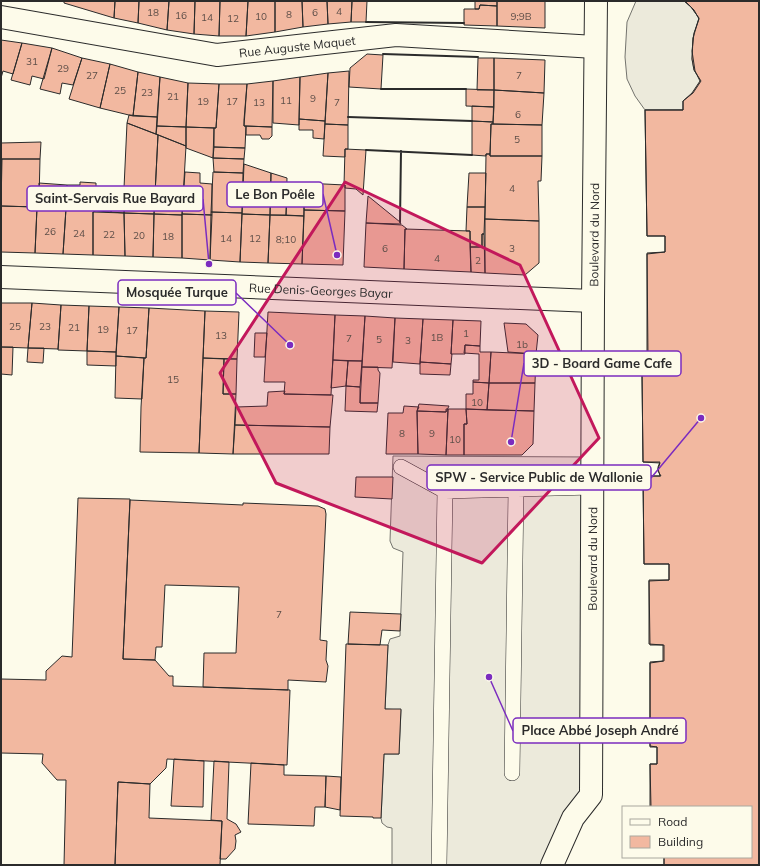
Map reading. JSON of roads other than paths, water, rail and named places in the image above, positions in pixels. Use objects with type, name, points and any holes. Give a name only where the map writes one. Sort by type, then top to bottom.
[{"type":"street","name":"Boulevard du Nord","points":[[552,865],[574,818],[591,795],[596,1]]},
{"type":"street","name":"Rue Auguste Maquet","points":[[1,17],[217,55],[396,35],[595,47]]},
{"type":"street","name":"Rue Denis-Georges Bayar","points":[[1,277],[593,301]]},
{"type":"lane","points":[[401,467],[444,491],[592,487]]},
{"type":"lane","points":[[512,773],[516,490]]},
{"type":"lane","points":[[439,865],[444,491]]},
{"type":"place","name":"Le Bon Poêle","points":[[337,255]]},
{"type":"place","name":"Saint-Servais Rue Bayard","points":[[209,264]]},
{"type":"place","name":"Mosquée Turque","points":[[290,345]]},
{"type":"place","name":"SPW - Service Public de Wallonie","points":[[701,418]]},
{"type":"place","name":"3D - Board Game Cafe","points":[[511,442]]},
{"type":"place","name":"Place Abbé Joseph André","points":[[489,677]]}]
